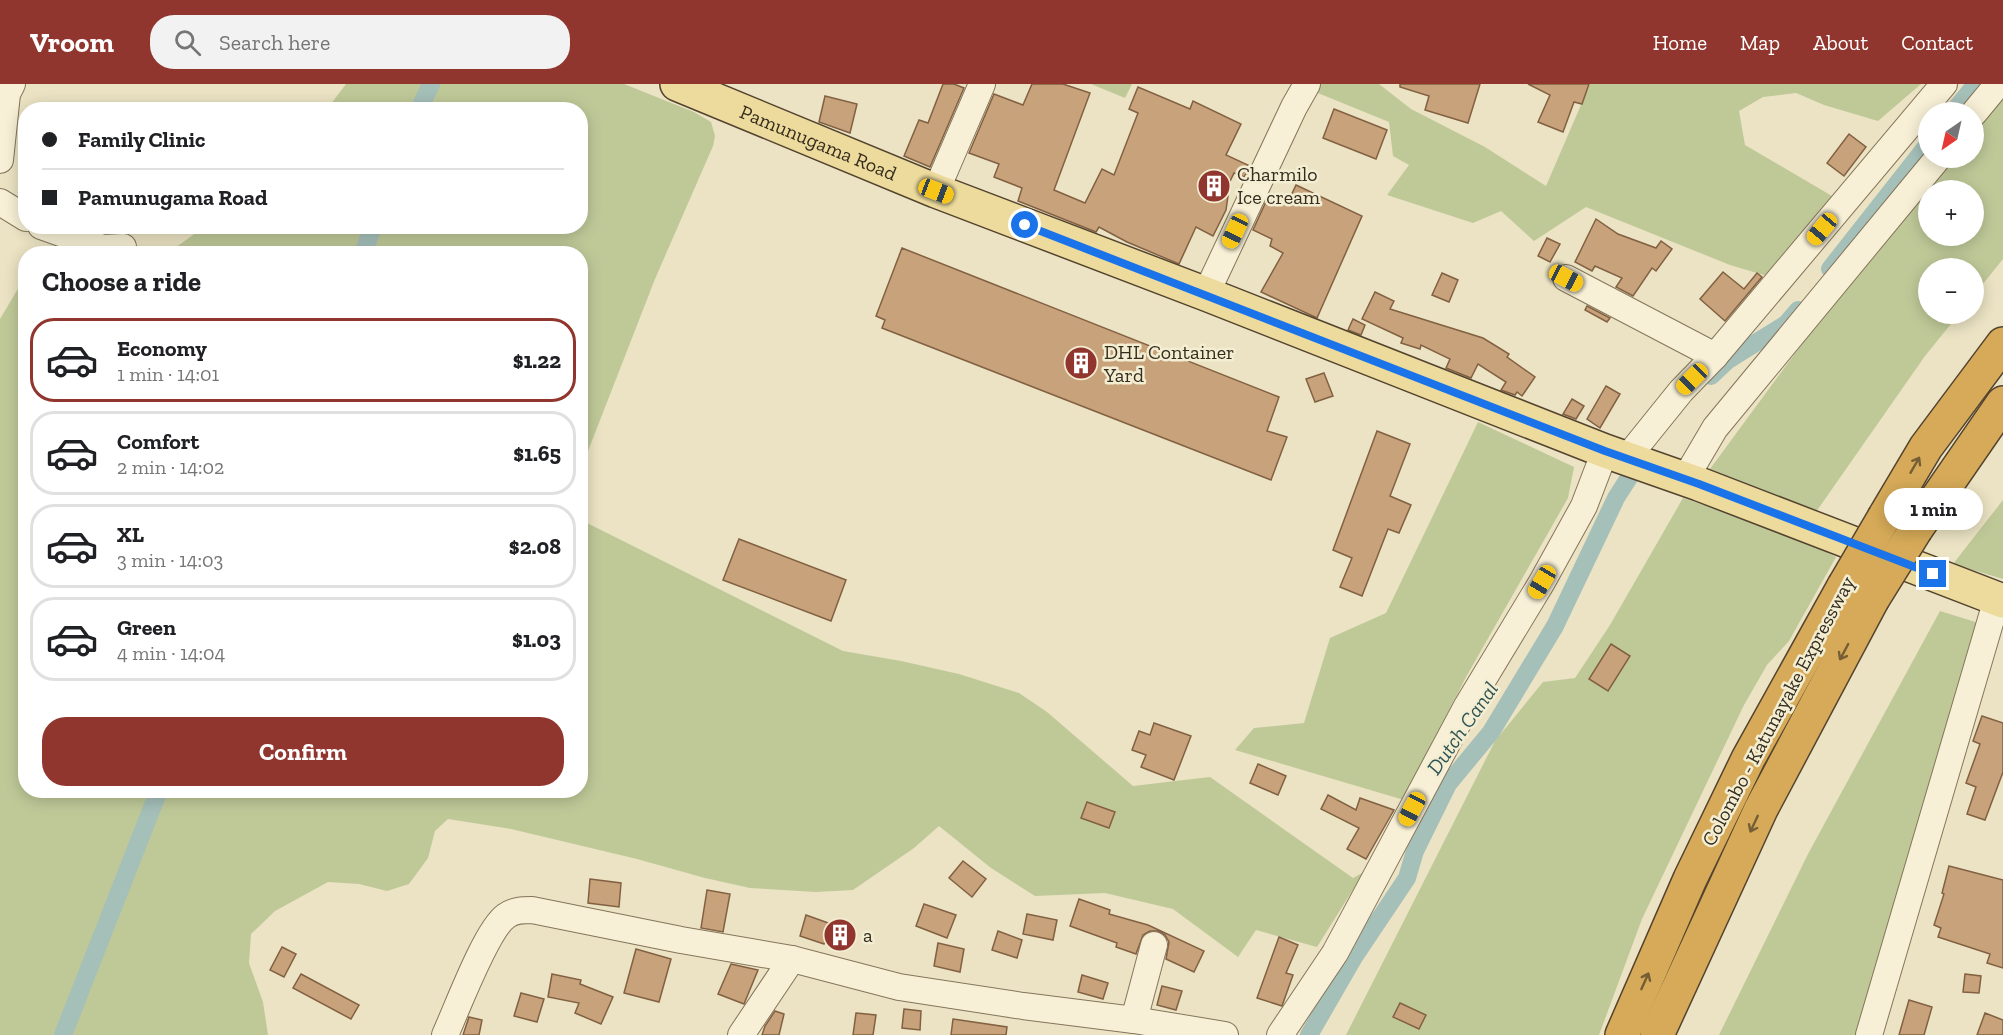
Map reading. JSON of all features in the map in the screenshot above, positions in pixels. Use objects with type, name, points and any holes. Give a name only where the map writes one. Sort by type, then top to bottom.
[{"type":"highway","name":"Colombo - Katunayake Expressway","points":[[1657,1035],[1858,593],[1885,516],[1926,447],[2003,344]]},
{"type":"highway","name":"Colombo - Katunayake Expressway","points":[[1622,1035],[1690,879],[1748,759],[1858,593],[1916,529],[2003,403]]},
{"type":"main road","name":"Pamunugama Road","points":[[677,84],[936,191],[2000,600]]},
{"type":"street","points":[[0,160],[8,94],[12,84]]},
{"type":"street","points":[[936,191],[982,84]]},
{"type":"street","points":[[1206,294],[1307,84]]},
{"type":"street","points":[[1280,1035],[1335,953],[1467,706],[1616,454],[1715,356],[1944,84]]},
{"type":"street","points":[[1983,102],[1998,84]]},
{"type":"street","points":[[1685,479],[1715,428],[1930,168]]},
{"type":"street","points":[[0,202],[18,213]]},
{"type":"street","points":[[64,234],[97,246]]},
{"type":"street","points":[[1566,278],[1715,356]]},
{"type":"street","points":[[1869,1035],[2000,600]]},
{"type":"street","points":[[445,1035],[492,933],[505,916],[516,911],[532,910],[681,940],[792,959],[899,987],[1224,1035]]},
{"type":"street","points":[[1134,1020],[1154,945]]},
{"type":"street","points":[[741,1035],[792,959]]},
{"type":"green space","points":[[346,84],[624,84],[694,112],[711,122],[715,136],[713,146],[655,279],[588,451],[588,246],[178,246],[194,234],[588,234],[588,102],[332,102]]},
{"type":"green space","points":[[1091,84],[1132,84],[1125,98]]},
{"type":"green space","points":[[1317,84],[1379,84],[1411,109],[1485,147],[1546,186],[1590,84],[1921,84],[1878,121],[1824,105],[1796,93],[1763,97],[1739,111],[1745,145],[1832,196],[1777,279],[1730,265],[1586,207],[1534,241],[1501,211],[1473,223],[1387,195],[1409,165],[1393,156],[1389,122],[1313,91]]},
{"type":"green space","points":[[2003,96],[2003,259],[1984,283],[1984,258],[1918,258],[1918,324],[1951,324],[1925,356],[1816,512],[1699,484],[1826,311],[1918,200],[1918,246],[1984,246],[1984,180],[1935,180],[1945,168],[1984,168],[1984,120]]},
{"type":"green space","points":[[18,289],[18,798],[588,798],[588,524],[843,651],[959,674],[1019,693],[1047,712],[1133,786],[1210,777],[1353,878],[1364,872],[1317,947],[1256,930],[1238,957],[1173,909],[1105,893],[1035,896],[991,868],[939,826],[914,848],[853,890],[816,892],[750,888],[511,829],[448,819],[435,831],[428,858],[409,884],[387,891],[359,884],[328,882],[275,911],[251,934],[249,963],[263,1002],[268,1035],[0,1035],[0,319]]},
{"type":"green space","points":[[1478,422],[1574,467],[1568,498],[1466,677],[1404,800],[1235,750],[1254,728],[1304,723],[1330,638],[1386,613]]},
{"type":"green space","points":[[1683,498],[1797,536],[1836,557],[1789,641],[1767,665],[1744,705],[1642,919],[1599,1035],[1346,1035],[1495,741],[1543,682],[1575,678],[1610,625]]},
{"type":"green space","points":[[2003,500],[2003,579],[1953,564]]},
{"type":"green space","points":[[1940,611],[1982,624],[1864,1035],[1719,1035],[1808,854]]},
{"type":"building","points":[[943,84],[954,84],[964,88],[930,167],[904,156],[919,120],[928,123]]},
{"type":"building","points":[[1032,84],[1063,84],[1090,93],[1054,190],[1085,203],[1102,169],[1114,175],[1138,113],[1129,109],[1138,87],[1190,109],[1193,101],[1241,124],[1226,155],[1250,166],[1244,177],[1234,173],[1225,192],[1228,196],[1226,210],[1213,236],[1196,227],[1179,264],[1127,242],[1099,227],[1096,232],[1018,201],[1022,188],[994,177],[999,164],[969,153],[994,94],[1023,105]]},
{"type":"building","points":[[1400,84],[1480,84],[1468,123],[1425,110],[1429,96],[1400,87]]},
{"type":"building","points":[[1528,84],[1589,84],[1582,104],[1574,102],[1563,132],[1538,122],[1550,95]]},
{"type":"building","points":[[825,96],[857,104],[850,133],[819,122]]},
{"type":"building","points":[[1334,109],[1387,130],[1376,159],[1323,138]]},
{"type":"building","points":[[1849,134],[1866,147],[1844,176],[1827,163]]},
{"type":"building","points":[[1296,185],[1362,216],[1317,318],[1261,292],[1283,253],[1270,246],[1272,239],[1253,230],[1269,195],[1287,204]]},
{"type":"building","points":[[1596,219],[1618,234],[1656,248],[1661,241],[1672,249],[1656,271],[1652,268],[1633,296],[1616,287],[1622,278],[1595,266],[1592,271],[1575,262]]},
{"type":"building","points":[[1547,238],[1560,244],[1550,262],[1538,256]]},
{"type":"building","name":"DHL Container Yard","points":[[902,248],[1279,397],[1267,431],[1287,437],[1271,480],[882,328],[885,320],[876,316]]},
{"type":"building","points":[[1723,272],[1744,289],[1757,273],[1762,277],[1725,321],[1700,299]]},
{"type":"building","points":[[1442,273],[1458,280],[1449,302],[1432,295]]},
{"type":"building","points":[[1375,292],[1394,301],[1390,309],[1483,338],[1509,354],[1507,357],[1535,377],[1522,396],[1517,392],[1515,395],[1501,390],[1506,382],[1478,364],[1471,378],[1446,368],[1450,359],[1421,345],[1420,349],[1401,343],[1403,338],[1362,319]]},
{"type":"building","points":[[1587,306],[1610,318],[1607,322],[1585,310]]},
{"type":"building","points":[[1353,319],[1365,325],[1361,335],[1348,330]]},
{"type":"building","points":[[1324,373],[1333,396],[1315,402],[1306,379]]},
{"type":"building","points":[[1606,386],[1620,394],[1600,428],[1587,419]]},
{"type":"building","points":[[1572,399],[1584,406],[1576,419],[1563,414]]},
{"type":"building","points":[[1377,431],[1410,444],[1390,496],[1411,505],[1399,533],[1388,529],[1362,596],[1340,587],[1352,558],[1333,550]]},
{"type":"building","points":[[739,539],[846,580],[831,621],[723,580]]},
{"type":"building","points":[[1611,644],[1630,656],[1608,691],[1589,679]]},
{"type":"building","points":[[1982,716],[2003,723],[2003,772],[1985,820],[1967,814],[1976,787],[1966,783],[1980,744],[1973,741]]},
{"type":"building","points":[[1154,723],[1191,736],[1174,780],[1141,767],[1146,755],[1132,750],[1139,731],[1150,735]]},
{"type":"building","points":[[1258,764],[1286,776],[1278,795],[1250,783]]},
{"type":"building","points":[[1328,795],[1356,810],[1360,798],[1394,810],[1366,859],[1347,849],[1359,828],[1321,809]]},
{"type":"building","points":[[1087,802],[1115,812],[1109,828],[1081,818]]},
{"type":"building","points":[[963,861],[986,879],[972,897],[949,878]]},
{"type":"building","points":[[1949,866],[2003,880],[2003,968],[1987,963],[1990,954],[1938,937],[1941,928],[1934,925],[1944,894],[1942,893]]},
{"type":"building","points":[[590,879],[621,883],[619,907],[588,903]]},
{"type":"building","points":[[707,890],[730,894],[723,932],[701,928]]},
{"type":"building","points":[[1079,899],[1110,910],[1109,914],[1148,925],[1204,951],[1194,972],[1166,959],[1169,942],[1165,935],[1158,931],[1150,931],[1143,935],[1136,954],[1116,947],[1117,943],[1070,926]]},
{"type":"building","points":[[924,904],[956,915],[947,938],[916,926]]},
{"type":"building","points":[[1027,914],[1057,920],[1053,940],[1023,934]]},
{"type":"building","points":[[806,915],[831,924],[824,944],[800,936]]},
{"type":"building","points":[[998,931],[1022,940],[1017,958],[992,950]]},
{"type":"building","points":[[1279,937],[1298,945],[1286,973],[1293,975],[1282,1006],[1257,998]]},
{"type":"building","points":[[938,943],[964,949],[960,972],[934,966]]},
{"type":"building","points":[[282,947],[296,954],[284,977],[270,970]]},
{"type":"building","points":[[636,949],[671,959],[659,1002],[624,993]]},
{"type":"building","points":[[731,964],[758,970],[744,1004],[718,994]]},
{"type":"building","points":[[301,974],[359,1005],[351,1019],[293,988]]},
{"type":"building","points":[[552,974],[581,980],[580,984],[613,997],[601,1024],[575,1013],[579,1003],[548,997]]},
{"type":"building","points":[[1965,974],[1981,976],[1979,993],[1963,992]]},
{"type":"building","points":[[1082,975],[1108,983],[1103,999],[1078,992]]},
{"type":"building","points":[[1162,986],[1182,991],[1176,1010],[1157,1005]]},
{"type":"building","points":[[521,993],[544,999],[537,1022],[514,1016]]},
{"type":"building","points":[[1909,1000],[1932,1007],[1924,1035],[1899,1035]]},
{"type":"building","points":[[1400,1003],[1426,1015],[1419,1029],[1393,1017]]},
{"type":"building","points":[[904,1009],[921,1011],[920,1030],[902,1028]]},
{"type":"building","points":[[775,1011],[784,1014],[779,1035],[762,1035],[765,1026]]},
{"type":"building","points":[[856,1013],[876,1015],[873,1035],[853,1035]]},
{"type":"building","points":[[1985,1013],[2003,1020],[2003,1035],[1977,1035]]},
{"type":"building","points":[[469,1017],[482,1020],[479,1035],[463,1035]]},
{"type":"building","points":[[953,1019],[1007,1027],[1006,1035],[951,1035]]},
{"type":"waterway","points":[[423,102],[431,84]]},
{"type":"waterway","points":[[1961,102],[1976,84]]},
{"type":"waterway","points":[[1830,269],[1918,157]]},
{"type":"waterway","points":[[366,246],[370,234]]},
{"type":"waterway","name":"Dutch Canal","points":[[1711,376],[1728,360],[1786,324],[1798,310]]},
{"type":"waterway","name":"Dutch Canal","points":[[1309,1035],[1354,957],[1407,878],[1415,851],[1448,784],[1491,732],[1555,626],[1616,498],[1630,476]]},
{"type":"waterway","points":[[63,1035],[156,798]]},
{"type":"place","name":"Charmilo Ice cream","points":[[1214,186]]},
{"type":"place","name":"DHL Container Yard","points":[[1081,363]]},
{"type":"place","name":"a","points":[[840,935]]},
{"type":"route","points":[[1025,225],[1605,451],[1699,484],[1933,574]]}]
